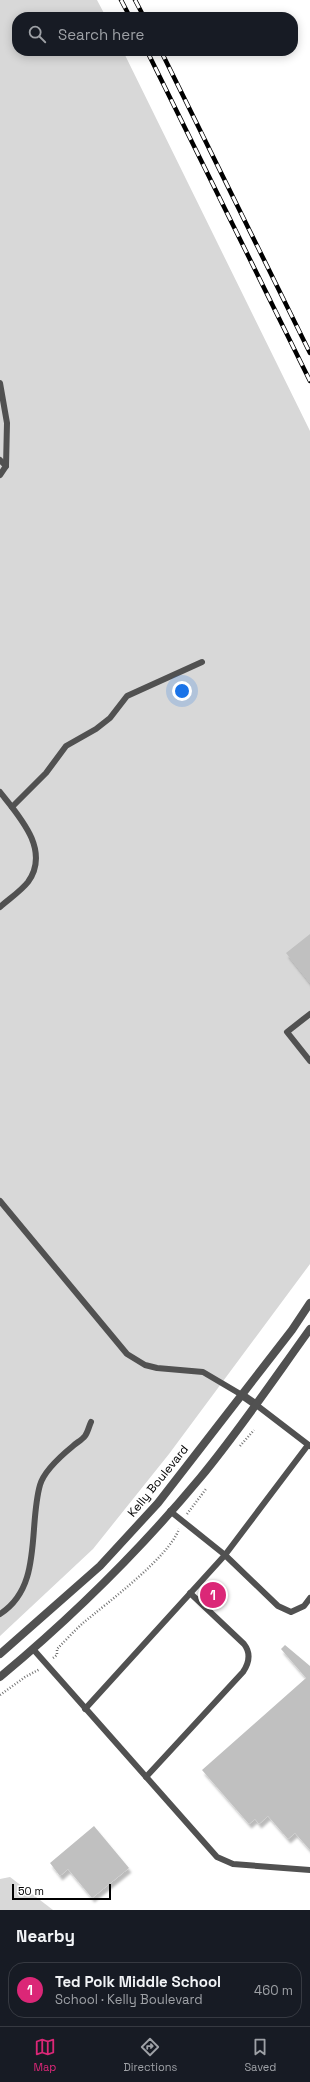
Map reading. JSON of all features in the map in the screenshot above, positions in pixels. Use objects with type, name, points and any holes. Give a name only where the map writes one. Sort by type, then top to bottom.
[{"type":"street","name":"Kelly Boulevard","points":[[0,1654],[100,1566],[158,1503],[292,1330],[310,1302]]},
{"type":"street","points":[[0,1677],[33,1649],[111,1575],[200,1478],[310,1330]]},
{"type":"street","points":[[242,1395],[255,1404]]},
{"type":"lane","points":[[0,383],[7,422],[6,466],[0,475]]},
{"type":"lane","points":[[0,460],[6,466]]},
{"type":"lane","points":[[12,807],[46,773],[66,746],[96,729],[110,718],[127,696],[202,662]]},
{"type":"lane","points":[[0,792],[21,818],[35,845],[36,866],[27,882],[0,907]]},
{"type":"lane","points":[[310,1014],[287,1032],[310,1061]]},
{"type":"lane","points":[[0,1201],[126,1354],[145,1365],[157,1368],[203,1372],[242,1395]]},
{"type":"lane","points":[[85,1709],[224,1555],[309,1446],[255,1404]]},
{"type":"lane","points":[[0,1614],[10,1608],[23,1590],[32,1554],[36,1497],[40,1482],[62,1456],[85,1436],[91,1422]]},
{"type":"lane","points":[[170,1511],[224,1555],[278,1606],[291,1612],[304,1606],[310,1598]]},
{"type":"lane","points":[[146,1777],[247,1667],[248,1651],[244,1644],[190,1593]]},
{"type":"lane","points":[[33,1649],[217,1857],[233,1864],[310,1870]]},
{"type":"path","points":[[236,1451],[254,1430]]},
{"type":"path","points":[[0,1695],[25,1677],[37,1672],[57,1655],[57,1649],[82,1624],[120,1594],[158,1556],[176,1537],[181,1520],[209,1486]]},
{"type":"shaded area","points":[[0,0],[97,0],[103,12],[12,12],[12,56],[125,56],[310,431],[310,1264],[169,1454],[93,1549],[0,1636]]},
{"type":"shaded area","points":[[10,1877],[53,1910],[0,1910],[0,1879]]},
{"type":"building","points":[[310,934],[310,983],[286,953]]},
{"type":"building","points":[[285,1645],[310,1666],[310,1850],[295,1833],[288,1839],[268,1816],[259,1824],[255,1819],[249,1824],[202,1770],[306,1678],[281,1649]]},
{"type":"building","points":[[94,1826],[129,1868],[92,1898],[68,1869],[60,1876],[50,1863]]},
{"type":"railway","points":[[121,0],[127,12]]},
{"type":"railway","points":[[135,0],[141,12]]},
{"type":"railway","points":[[149,56],[310,381]]},
{"type":"railway","points":[[163,56],[310,353]]},
{"type":"place","name":"Ted Polk Middle School","points":[[213,1595]]}]
